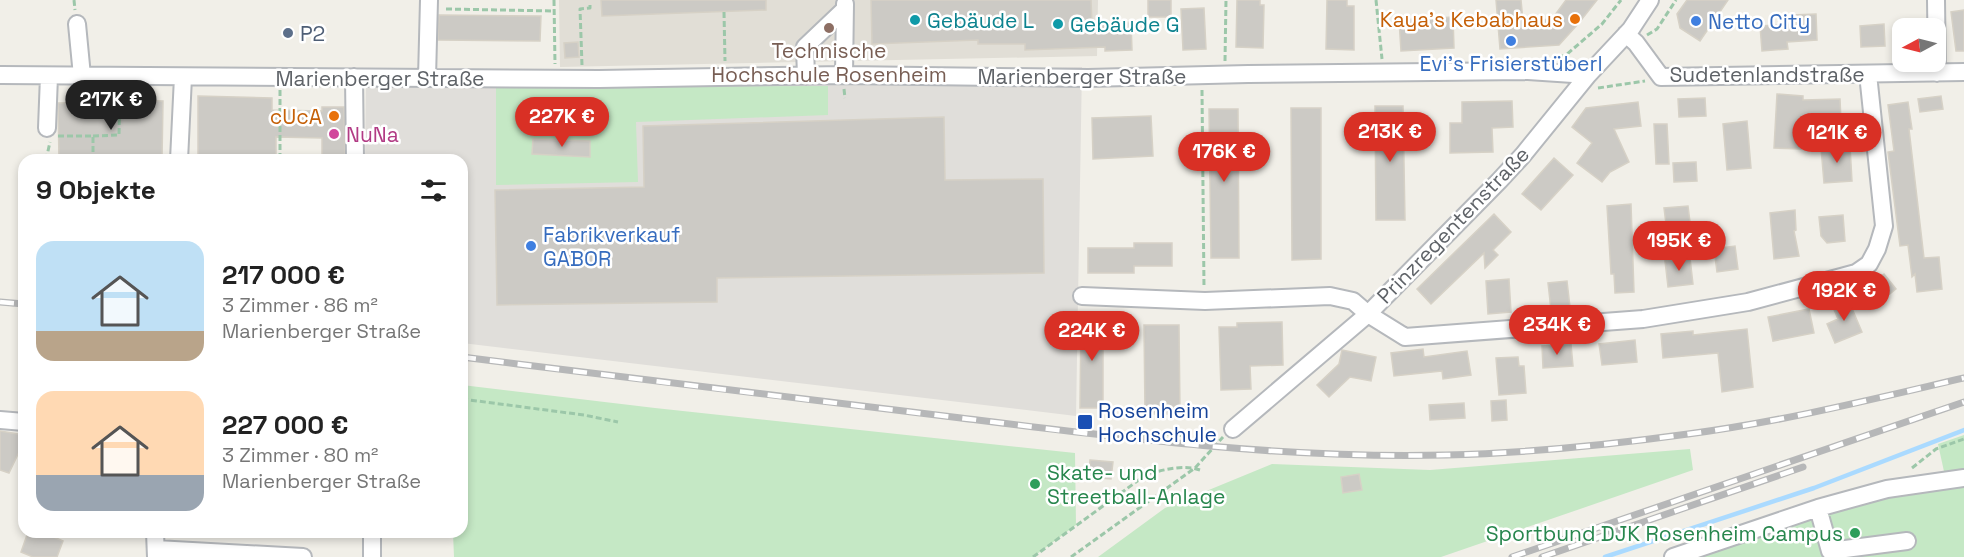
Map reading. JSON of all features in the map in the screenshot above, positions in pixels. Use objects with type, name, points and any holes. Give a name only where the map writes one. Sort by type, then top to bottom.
[{"type":"street","points":[[427,78],[429,0]]},
{"type":"street","name":"Prinzregentenstraße","points":[[1227,434],[1368,314],[1499,181],[1588,75],[1631,38],[1650,0]]},
{"type":"street","points":[[1936,0],[1937,73]]},
{"type":"street","points":[[844,75],[845,4]]},
{"type":"street","points":[[806,76],[805,47],[845,4]]},
{"type":"street","points":[[77,24],[82,76]]},
{"type":"street","name":"Sudetenlandstraße","points":[[1631,38],[1661,77],[1964,72]]},
{"type":"street","name":"Marienberger Straße","points":[[1,75],[555,79],[844,75],[1088,78],[1225,74],[1535,71],[1588,75]]},
{"type":"street","points":[[1082,296],[1205,301],[1330,296],[1353,301],[1368,314],[1405,337],[1643,319],[1748,302],[1856,273],[1869,264],[1877,249],[1884,226],[1868,74]]},
{"type":"street","points":[[47,128],[49,76]]},
{"type":"street","points":[[179,154],[183,77]]},
{"type":"street","points":[[354,77],[355,154]]},
{"type":"street","points":[[0,420],[18,422]]},
{"type":"street","points":[[1673,557],[1818,508],[1887,489],[1964,478]]},
{"type":"street","points":[[1818,508],[1830,551],[1907,541]]},
{"type":"street","points":[[372,538],[372,557]]},
{"type":"street","points":[[156,546],[303,557]]},
{"type":"path","points":[[554,0],[555,79]]},
{"type":"path","points":[[1225,74],[1226,0]]},
{"type":"path","points":[[1376,0],[1384,72]]},
{"type":"path","points":[[1535,71],[1542,61],[1566,55],[1602,24],[1621,0]]},
{"type":"path","points":[[1631,38],[1657,28],[1676,0]]},
{"type":"path","points":[[583,79],[580,9],[590,8],[590,4]]},
{"type":"path","points":[[446,9],[554,11]]},
{"type":"path","points":[[724,12],[725,78]]},
{"type":"path","points":[[1201,75],[1205,301]]},
{"type":"path","points":[[47,154],[52,136],[119,135],[120,76]]},
{"type":"path","points":[[280,77],[280,154]]},
{"type":"path","points":[[1576,91],[1661,77]]},
{"type":"path","points":[[93,136],[93,154]]},
{"type":"path","points":[[468,400],[584,415],[618,422]]},
{"type":"path","points":[[1143,436],[1144,432],[1227,434]]},
{"type":"path","points":[[1071,557],[1195,468],[1227,434]]},
{"type":"path","points":[[1911,469],[1936,449],[1964,439]]},
{"type":"path","points":[[1033,557],[1147,474],[1170,468],[1200,470]]},
{"type":"shaded area","name":"Technische Hochschule Rosenheim","points":[[559,0],[1098,0],[1097,56],[560,67]]},
{"type":"shaded area","points":[[1082,67],[1076,416],[468,344],[468,154],[365,154],[366,84]]},
{"type":"green space","points":[[496,85],[828,86],[828,115],[636,122],[638,182],[496,185]]},
{"type":"green space","points":[[468,386],[1075,453],[1076,525],[1033,557],[454,557],[453,538],[468,538]]},
{"type":"green space","points":[[1964,435],[1964,473],[1945,476],[1938,444]]},
{"type":"green space","points":[[1690,449],[1693,470],[1441,557],[1098,557],[1165,508],[1272,464],[1430,470]]},
{"type":"green space","name":"Sportbund DJK Rosenheim Campus","points":[[1964,485],[1964,557],[1673,557],[1818,508]]},
{"type":"building","points":[[601,0],[766,0],[766,10],[602,16]]},
{"type":"building","points":[[871,0],[1091,0],[1092,24],[1131,22],[1132,50],[1105,51],[1105,47],[1025,50],[1025,44],[978,44],[978,40],[872,44]]},
{"type":"building","points":[[1148,0],[1171,0],[1171,17],[1148,17]]},
{"type":"building","points":[[1237,0],[1260,0],[1260,5],[1264,5],[1263,48],[1236,47]]},
{"type":"building","points":[[1327,0],[1347,0],[1347,6],[1354,6],[1354,50],[1326,49]]},
{"type":"building","points":[[1496,0],[1521,0],[1523,21],[1552,19],[1566,0],[1597,0],[1559,45],[1500,49]]},
{"type":"building","name":"Netto City","points":[[1687,0],[1728,0],[1700,41],[1680,28],[1677,14]]},
{"type":"building","points":[[1204,8],[1206,49],[1183,50],[1181,9]]},
{"type":"building","points":[[1964,10],[1964,51],[1956,51],[1951,12]]},
{"type":"building","points":[[1816,14],[1817,40],[1787,42],[1788,49],[1762,51],[1760,26],[1792,24],[1792,15]]},
{"type":"building","points":[[439,15],[541,16],[540,41],[438,40]]},
{"type":"building","points":[[1453,17],[1454,48],[1401,51],[1399,20]]},
{"type":"building","points":[[1884,24],[1885,46],[1861,47],[1860,26]]},
{"type":"building","points":[[578,42],[579,57],[565,58],[564,43]]},
{"type":"building","points":[[1777,94],[1803,96],[1803,100],[1840,99],[1841,121],[1802,123],[1801,149],[1774,148]]},
{"type":"building","points":[[198,96],[272,98],[272,110],[322,111],[322,107],[344,107],[345,154],[322,154],[322,138],[276,137],[276,154],[198,154]]},
{"type":"building","points":[[1941,96],[1943,109],[1920,112],[1918,99]]},
{"type":"building","points":[[1705,98],[1706,116],[1679,117],[1678,99]]},
{"type":"building","points":[[131,100],[163,101],[162,154],[59,154],[58,103],[131,102]]},
{"type":"building","points":[[1512,101],[1513,127],[1492,128],[1493,152],[1450,153],[1450,123],[1462,123],[1462,102]]},
{"type":"building","points":[[1638,102],[1641,126],[1614,129],[1629,162],[1610,172],[1602,182],[1577,163],[1592,143],[1572,127],[1586,108]]},
{"type":"building","points":[[1908,102],[1924,258],[1939,257],[1942,289],[1917,292],[1915,274],[1912,277],[1908,245],[1900,246],[1888,152],[1894,151],[1888,105]]},
{"type":"building","points":[[1375,106],[1403,106],[1405,220],[1376,220]]},
{"type":"building","points":[[1291,108],[1321,108],[1321,259],[1292,260]]},
{"type":"building","points":[[1209,109],[1238,109],[1239,258],[1211,258]]},
{"type":"building","points":[[1151,116],[1153,156],[1093,159],[1092,118]]},
{"type":"building","points":[[944,117],[945,180],[1043,179],[1044,273],[717,278],[717,302],[497,305],[495,190],[644,187],[643,126]]},
{"type":"building","points":[[1747,121],[1751,168],[1727,170],[1723,124]]},
{"type":"building","points":[[1654,124],[1667,124],[1669,164],[1656,164]]},
{"type":"building","points":[[533,139],[590,141],[590,157],[532,154]]},
{"type":"building","points":[[1850,146],[1852,181],[1824,183],[1821,148]]},
{"type":"building","points":[[1554,158],[1573,175],[1541,210],[1522,194]]},
{"type":"building","points":[[1696,162],[1697,181],[1674,182],[1673,163]]},
{"type":"building","points":[[1631,204],[1634,292],[1615,293],[1614,274],[1611,274],[1607,206]]},
{"type":"building","points":[[1688,206],[1691,230],[1667,232],[1664,208]]},
{"type":"building","points":[[1795,210],[1796,230],[1794,231],[1799,256],[1774,259],[1770,213]]},
{"type":"building","points":[[1494,214],[1511,232],[1493,250],[1498,255],[1485,268],[1484,253],[1431,304],[1417,289]]},
{"type":"building","points":[[1843,215],[1845,241],[1827,243],[1821,236],[1819,217]]},
{"type":"building","points":[[1134,243],[1172,243],[1172,266],[1134,266],[1134,273],[1088,273],[1088,248],[1134,248]]},
{"type":"building","points":[[1735,246],[1738,269],[1717,272],[1714,249]]},
{"type":"building","points":[[1690,258],[1693,284],[1668,287],[1665,261]]},
{"type":"building","points":[[1884,274],[1896,289],[1876,305],[1863,290]]},
{"type":"building","points":[[1509,279],[1511,312],[1488,314],[1486,281]]},
{"type":"building","points":[[1567,281],[1570,307],[1551,310],[1548,283]]},
{"type":"building","points":[[1848,299],[1862,332],[1835,343],[1827,324],[1838,319],[1832,305]]},
{"type":"building","points":[[1809,309],[1814,333],[1773,341],[1768,317]]},
{"type":"building","points":[[1081,318],[1111,318],[1111,330],[1103,330],[1103,408],[1080,408]]},
{"type":"building","points":[[1282,322],[1283,365],[1250,366],[1251,389],[1221,390],[1219,327],[1237,327],[1237,323]]},
{"type":"building","points":[[1144,325],[1179,325],[1180,414],[1145,414]]},
{"type":"building","points":[[1747,329],[1753,387],[1722,392],[1718,353],[1663,358],[1661,334],[1693,331],[1693,335]]},
{"type":"building","points":[[1635,340],[1637,362],[1602,365],[1599,344]]},
{"type":"building","points":[[1571,344],[1573,366],[1543,368],[1542,346]]},
{"type":"building","points":[[1423,349],[1424,357],[1467,351],[1471,375],[1443,379],[1442,371],[1394,376],[1391,353]]},
{"type":"building","points":[[1342,350],[1376,357],[1371,381],[1350,377],[1329,397],[1317,385],[1339,364]]},
{"type":"building","points":[[1518,357],[1519,366],[1524,366],[1526,393],[1499,395],[1496,358]]},
{"type":"building","points":[[1506,400],[1507,420],[1492,421],[1491,401]]},
{"type":"building","points":[[1464,403],[1465,418],[1430,420],[1429,405]]},
{"type":"building","points":[[0,431],[18,434],[18,454],[9,473],[0,470]]},
{"type":"building","points":[[1090,460],[1113,462],[1111,479],[1089,477]]},
{"type":"building","points":[[1359,474],[1362,490],[1343,493],[1341,477]]},
{"type":"building","points":[[26,538],[56,538],[63,541],[57,557],[33,557],[21,552]]},
{"type":"waterway","points":[[1605,557],[1814,488],[1964,430]]},
{"type":"railway","points":[[0,302],[18,304]]},
{"type":"railway","points":[[468,358],[1142,440],[1324,454],[1385,455],[1446,455],[1537,450],[1688,434],[1792,417],[1964,378]]},
{"type":"railway","points":[[1512,557],[1964,402]]},
{"type":"railway","points":[[1542,557],[1803,467]]},
{"type":"place","name":"Kaya's Kebabhaus","points":[[1575,19]]},
{"type":"place","name":"Gebäude L","points":[[915,20]]},
{"type":"place","name":"Netto City","points":[[1696,21]]},
{"type":"place","name":"Gebäude G","points":[[1058,24]]},
{"type":"place","name":"Technische Hochschule Rosenheim","points":[[829,28]]},
{"type":"place","name":"P2","points":[[288,33]]},
{"type":"place","name":"Evi's Frisierstüberl","points":[[1511,41]]},
{"type":"place","name":"cUcA","points":[[334,116]]},
{"type":"place","name":"NuNa","points":[[334,134]]},
{"type":"place","name":"Fabrikverkauf GABOR","points":[[531,246]]},
{"type":"place","name":"Rosenheim Hochschule","points":[[1085,422]]},
{"type":"place","name":"Skate- und Streetball-Anlage","points":[[1035,484]]},
{"type":"place","name":"Sportbund DJK Rosenheim Campus","points":[[1855,533]]}]
